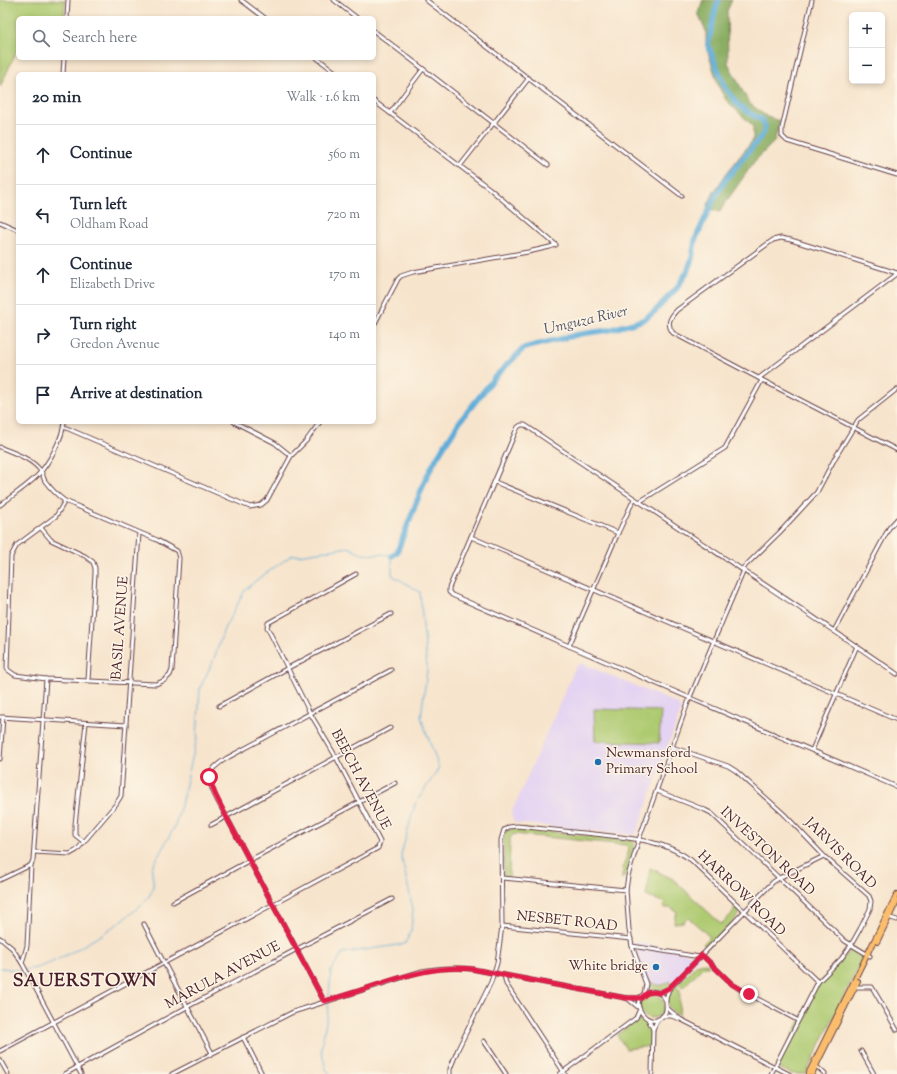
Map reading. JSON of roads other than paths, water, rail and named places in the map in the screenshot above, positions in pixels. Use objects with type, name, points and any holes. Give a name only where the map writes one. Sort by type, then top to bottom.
[{"type":"main road","points":[[812,1074],[888,916],[897,894]]},
{"type":"main road","points":[[888,916],[897,902]]},
{"type":"main road","points":[[808,1074],[815,1065],[855,987],[869,955]]},
{"type":"street","points":[[67,16],[68,0]]},
{"type":"street","points":[[241,0],[262,16]]},
{"type":"street","points":[[334,0],[354,16]]},
{"type":"street","points":[[426,0],[682,196]]},
{"type":"street","points":[[812,0],[782,128],[782,136],[787,141],[897,175]]},
{"type":"street","points":[[376,33],[548,165]]},
{"type":"street","points":[[64,60],[64,72]]},
{"type":"street","points":[[320,60],[335,72]]},
{"type":"street","points":[[390,113],[422,69]]},
{"type":"street","points":[[460,166],[529,78]]},
{"type":"street","points":[[376,102],[495,193],[556,245],[550,248],[420,271],[401,276],[376,321]]},
{"type":"street","points":[[0,222],[16,229]]},
{"type":"street","points":[[897,274],[791,240],[777,238],[677,310],[673,314],[669,323],[670,329],[673,333],[897,450]]},
{"type":"street","points":[[640,502],[725,448],[761,379],[897,274]]},
{"type":"street","points":[[654,992],[646,984],[632,946],[627,911],[626,890],[628,876],[639,839],[690,697],[743,570],[817,492],[852,427],[864,413],[897,389]]},
{"type":"street","points":[[238,424],[275,442],[291,456]]},
{"type":"street","points":[[0,505],[41,471],[55,449],[64,427],[250,507],[261,505],[266,500],[291,456],[306,441],[319,424]]},
{"type":"street","points":[[897,674],[523,424],[518,427],[515,433],[449,588],[450,594],[897,786]]},
{"type":"street","points":[[0,447],[28,460],[41,471],[45,480],[58,496],[65,501],[176,550],[179,558],[171,673],[165,680],[156,684],[128,684],[15,675],[8,670],[6,666],[11,556],[17,545],[56,516],[65,501]]},
{"type":"street","points":[[495,482],[618,533]]},
{"type":"street","points":[[569,646],[634,499]]},
{"type":"street","points":[[834,631],[889,528],[897,519]]},
{"type":"street","points":[[40,528],[51,540],[88,558],[94,564],[96,574],[88,680]]},
{"type":"street","name":"BASIL AVENUE","points":[[34,852],[70,854],[77,850],[116,804],[120,796],[139,533]]},
{"type":"street","points":[[471,537],[897,720]]},
{"type":"street","name":"BEECH AVENUE","points":[[0,1051],[378,848],[380,842],[336,757],[310,713],[267,627],[268,623],[356,574]]},
{"type":"street","points":[[219,706],[391,614]]},
{"type":"street","points":[[812,750],[857,646]]},
{"type":"street","points":[[325,1001],[272,905],[209,780],[211,772],[218,764],[227,758],[391,670]]},
{"type":"street","points":[[22,963],[27,946],[31,864],[34,852],[46,678]]},
{"type":"street","points":[[0,760],[2,717],[126,725]]},
{"type":"street","points":[[84,842],[75,835],[75,825],[86,723]]},
{"type":"street","points":[[211,825],[390,728]]},
{"type":"street","name":"JARVIS ROAD","points":[[672,747],[728,766],[736,771],[784,814],[824,856],[869,896],[870,899],[870,909],[851,945],[818,982],[797,1020],[771,1074]]},
{"type":"street","points":[[173,902],[395,783]]},
{"type":"street","name":"INVESTON ROAD","points":[[657,791],[705,810],[711,814],[851,945],[869,955]]},
{"type":"street","name":"HARROW ROAD","points":[[502,878],[501,840],[504,830],[512,826],[639,839],[673,848],[685,855],[818,982]]},
{"type":"street","points":[[659,993],[669,988],[767,888],[779,878],[824,856]]},
{"type":"street","points":[[0,880],[31,864]]},
{"type":"street","points":[[450,1074],[450,1069],[458,1049],[494,973],[499,954],[502,926],[502,878],[626,890]]},
{"type":"street","name":"MARULA AVENUE","points":[[65,1074],[187,1007],[392,899]]},
{"type":"street","points":[[888,916],[897,920]]},
{"type":"street","points":[[144,924],[212,1053]]},
{"type":"street","name":"NESBET ROAD","points":[[502,926],[631,939]]},
{"type":"street","points":[[0,938],[12,948],[22,963],[81,1074]]},
{"type":"street","points":[[632,946],[701,956],[737,987],[797,1020]]},
{"type":"street","points":[[172,1074],[293,1012],[422,971],[462,968],[626,998],[641,998]]},
{"type":"street","points":[[504,975],[506,984],[563,1073],[636,1018],[646,984]]},
{"type":"street","points":[[855,987],[872,987],[897,1030]]},
{"type":"street","points":[[652,1074],[653,1029],[658,1019],[667,1008],[666,1001],[669,988]]},
{"type":"street","points":[[644,994],[654,992],[659,993],[666,1001]]},
{"type":"street","points":[[626,998],[639,1008],[653,1029]]},
{"type":"street","points":[[667,1008],[680,1019]]},
{"type":"street","points":[[662,1016],[671,1016],[680,1019],[789,1074]]},
{"type":"street","points":[[636,1018],[658,1019]]},
{"type":"street","points":[[243,1038],[262,1074]]},
{"type":"street","points":[[484,1041],[506,1074]]},
{"type":"street","points":[[861,1051],[874,1074]]},
{"type":"street","points":[[0,1060],[8,1074]]},
{"type":"street","points":[[815,1065],[825,1074]]},
{"type":"waterway","name":"Umguza River","points":[[392,556],[397,552],[426,478],[437,457],[460,421],[495,377],[524,348],[580,334],[609,330],[643,320],[654,312],[677,288],[687,272],[692,259],[695,240],[715,197],[726,179],[763,134],[765,126],[762,120],[737,104],[724,85],[708,45],[715,11],[719,0]]},
{"type":"waterway","points":[[0,968],[27,970],[48,964],[63,957],[116,925],[144,902],[151,893],[153,883],[152,867],[175,826],[197,738],[200,688],[214,659],[224,629],[245,590],[292,555],[349,547],[355,551],[366,554],[386,554],[392,556],[392,575],[420,592],[427,670],[421,717],[439,768],[415,804],[401,855],[413,909],[411,931],[405,944],[343,953],[331,970],[328,1011],[321,1049],[326,1069],[330,1074]]},
{"type":"place","name":"Newmansford Primary School","points":[[598,762]]},
{"type":"place","name":"White bridge","points":[[656,967]]},
{"type":"district","name":"SAUERSTOWN","points":[[85,982]]}]
